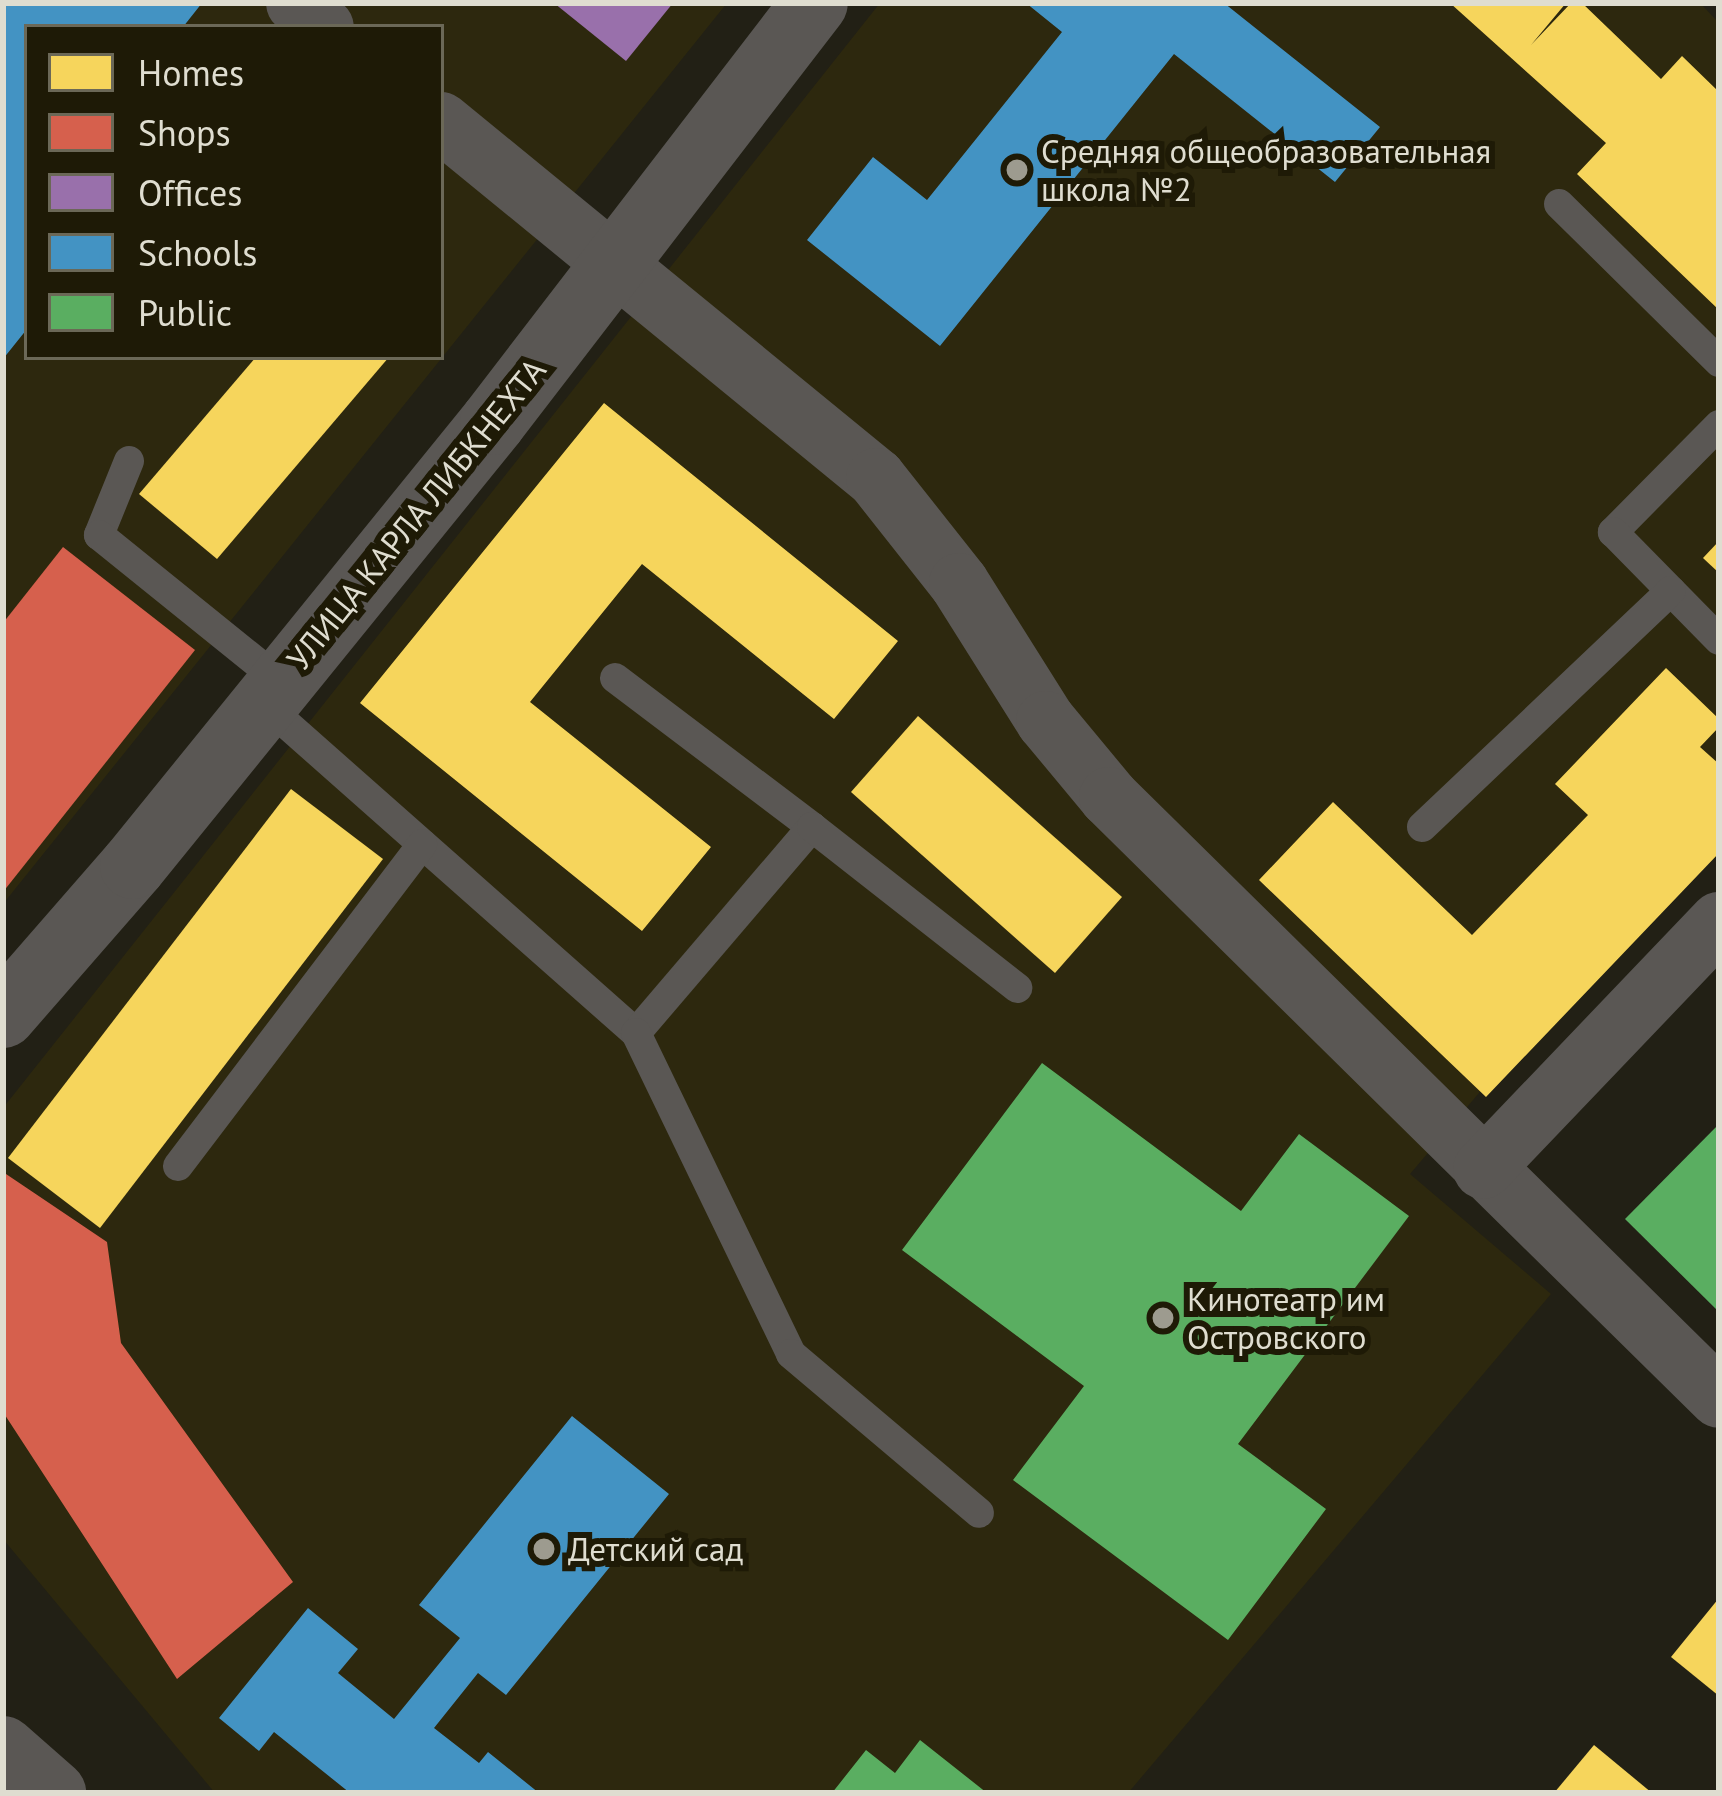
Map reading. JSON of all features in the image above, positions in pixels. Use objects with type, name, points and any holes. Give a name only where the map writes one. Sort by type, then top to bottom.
[{"type":"street","points":[[296,3],[320,24]]},
{"type":"street","name":"УЛИЦА КАРЛА ЛИБКНЕХТА","points":[[3,1015],[272,693],[615,265],[815,3]]},
{"type":"street","points":[[444,124],[876,478],[959,583],[1046,721],[1109,797],[1719,1398]]},
{"type":"street","points":[[1483,1169],[1719,922]]},
{"type":"street","points":[[3,1749],[53,1793]]},
{"type":"lane","points":[[1559,204],[1719,362]]},
{"type":"lane","points":[[1719,425],[1613,532],[1719,640]]},
{"type":"lane","points":[[129,461],[99,535],[272,693],[422,844],[636,1034],[790,1354],[979,1513]]},
{"type":"lane","points":[[1422,827],[1671,591]]},
{"type":"lane","points":[[615,678],[1017,988]]},
{"type":"lane","points":[[636,1034],[812,827]]},
{"type":"lane","points":[[178,1166],[422,844]]},
{"type":"shaded area","points":[[3,3],[727,3],[444,355],[444,24],[24,24],[24,360],[440,360],[3,904]]},
{"type":"shaded area","points":[[880,3],[1700,3],[1719,23],[1719,811],[1410,1174],[1551,1294],[1128,1793],[215,1793],[3,1539],[3,1108]]},
{"type":"building: Homes","points":[[1450,3],[1566,3],[1531,45],[1571,3],[1582,3],[1661,79],[1682,56],[1719,92],[1719,310],[1577,174],[1606,143]]},
{"type":"building: Homes","points":[[253,360],[386,360],[217,559],[139,494]]},
{"type":"building: Homes","points":[[604,403],[898,641],[834,719],[642,564],[530,702],[711,847],[642,931],[360,703]]},
{"type":"building: Homes","points":[[1719,541],[1719,573],[1703,558]]},
{"type":"building: Homes","points":[[1666,668],[1719,719],[1719,727],[1700,747],[1719,764],[1719,853],[1486,1097],[1259,880],[1333,802],[1472,935],[1588,815],[1555,784]]},
{"type":"building: Homes","points":[[918,716],[1122,897],[1055,973],[851,792]]},
{"type":"building: Homes","points":[[291,789],[383,859],[100,1228],[8,1158]]},
{"type":"building: Homes","points":[[1719,1598],[1719,1696],[1671,1657]]},
{"type":"building: Homes","points":[[1594,1745],[1652,1793],[1554,1793]]},
{"type":"building: Shops","points":[[63,547],[195,650],[3,892],[3,623]]},
{"type":"building: Shops","points":[[6,1174],[107,1242],[121,1343],[293,1582],[177,1679],[3,1412]]},
{"type":"building: Offices","points":[[554,3],[673,3],[626,61]]},
{"type":"building: Schools","points":[[3,3],[202,3],[185,24],[24,24],[24,333],[3,359]]},
{"type":"building: Schools","name":"Средняя общеобразовательная школа №2","points":[[1026,3],[1224,3],[1380,127],[1335,182],[1174,54],[940,346],[807,240],[873,157],[927,200],[1062,32]]},
{"type":"building: Schools","name":"Детский сад","points":[[572,1416],[669,1494],[506,1695],[478,1673],[434,1728],[479,1763],[488,1752],[539,1793],[350,1793],[274,1732],[259,1751],[219,1718],[308,1608],[358,1649],[338,1673],[394,1719],[460,1638],[419,1605]]},
{"type":"building: Public","name":"Кинотеатр им Островского","points":[[1042,1063],[1241,1211],[1299,1134],[1409,1216],[1238,1444],[1326,1509],[1228,1640],[1013,1480],[1084,1386],[902,1250]]},
{"type":"building: Public","points":[[1719,1124],[1719,1312],[1625,1219]]},
{"type":"building: Public","points":[[920,1740],[987,1793],[832,1793],[866,1750],[895,1773]]},
{"type":"place","name":"Средняя общеобразовательная школа №2","points":[[1017,170]]},
{"type":"place","name":"Кинотеатр им Островского","points":[[1163,1318]]},
{"type":"place","name":"Детский сад","points":[[544,1549]]}]
